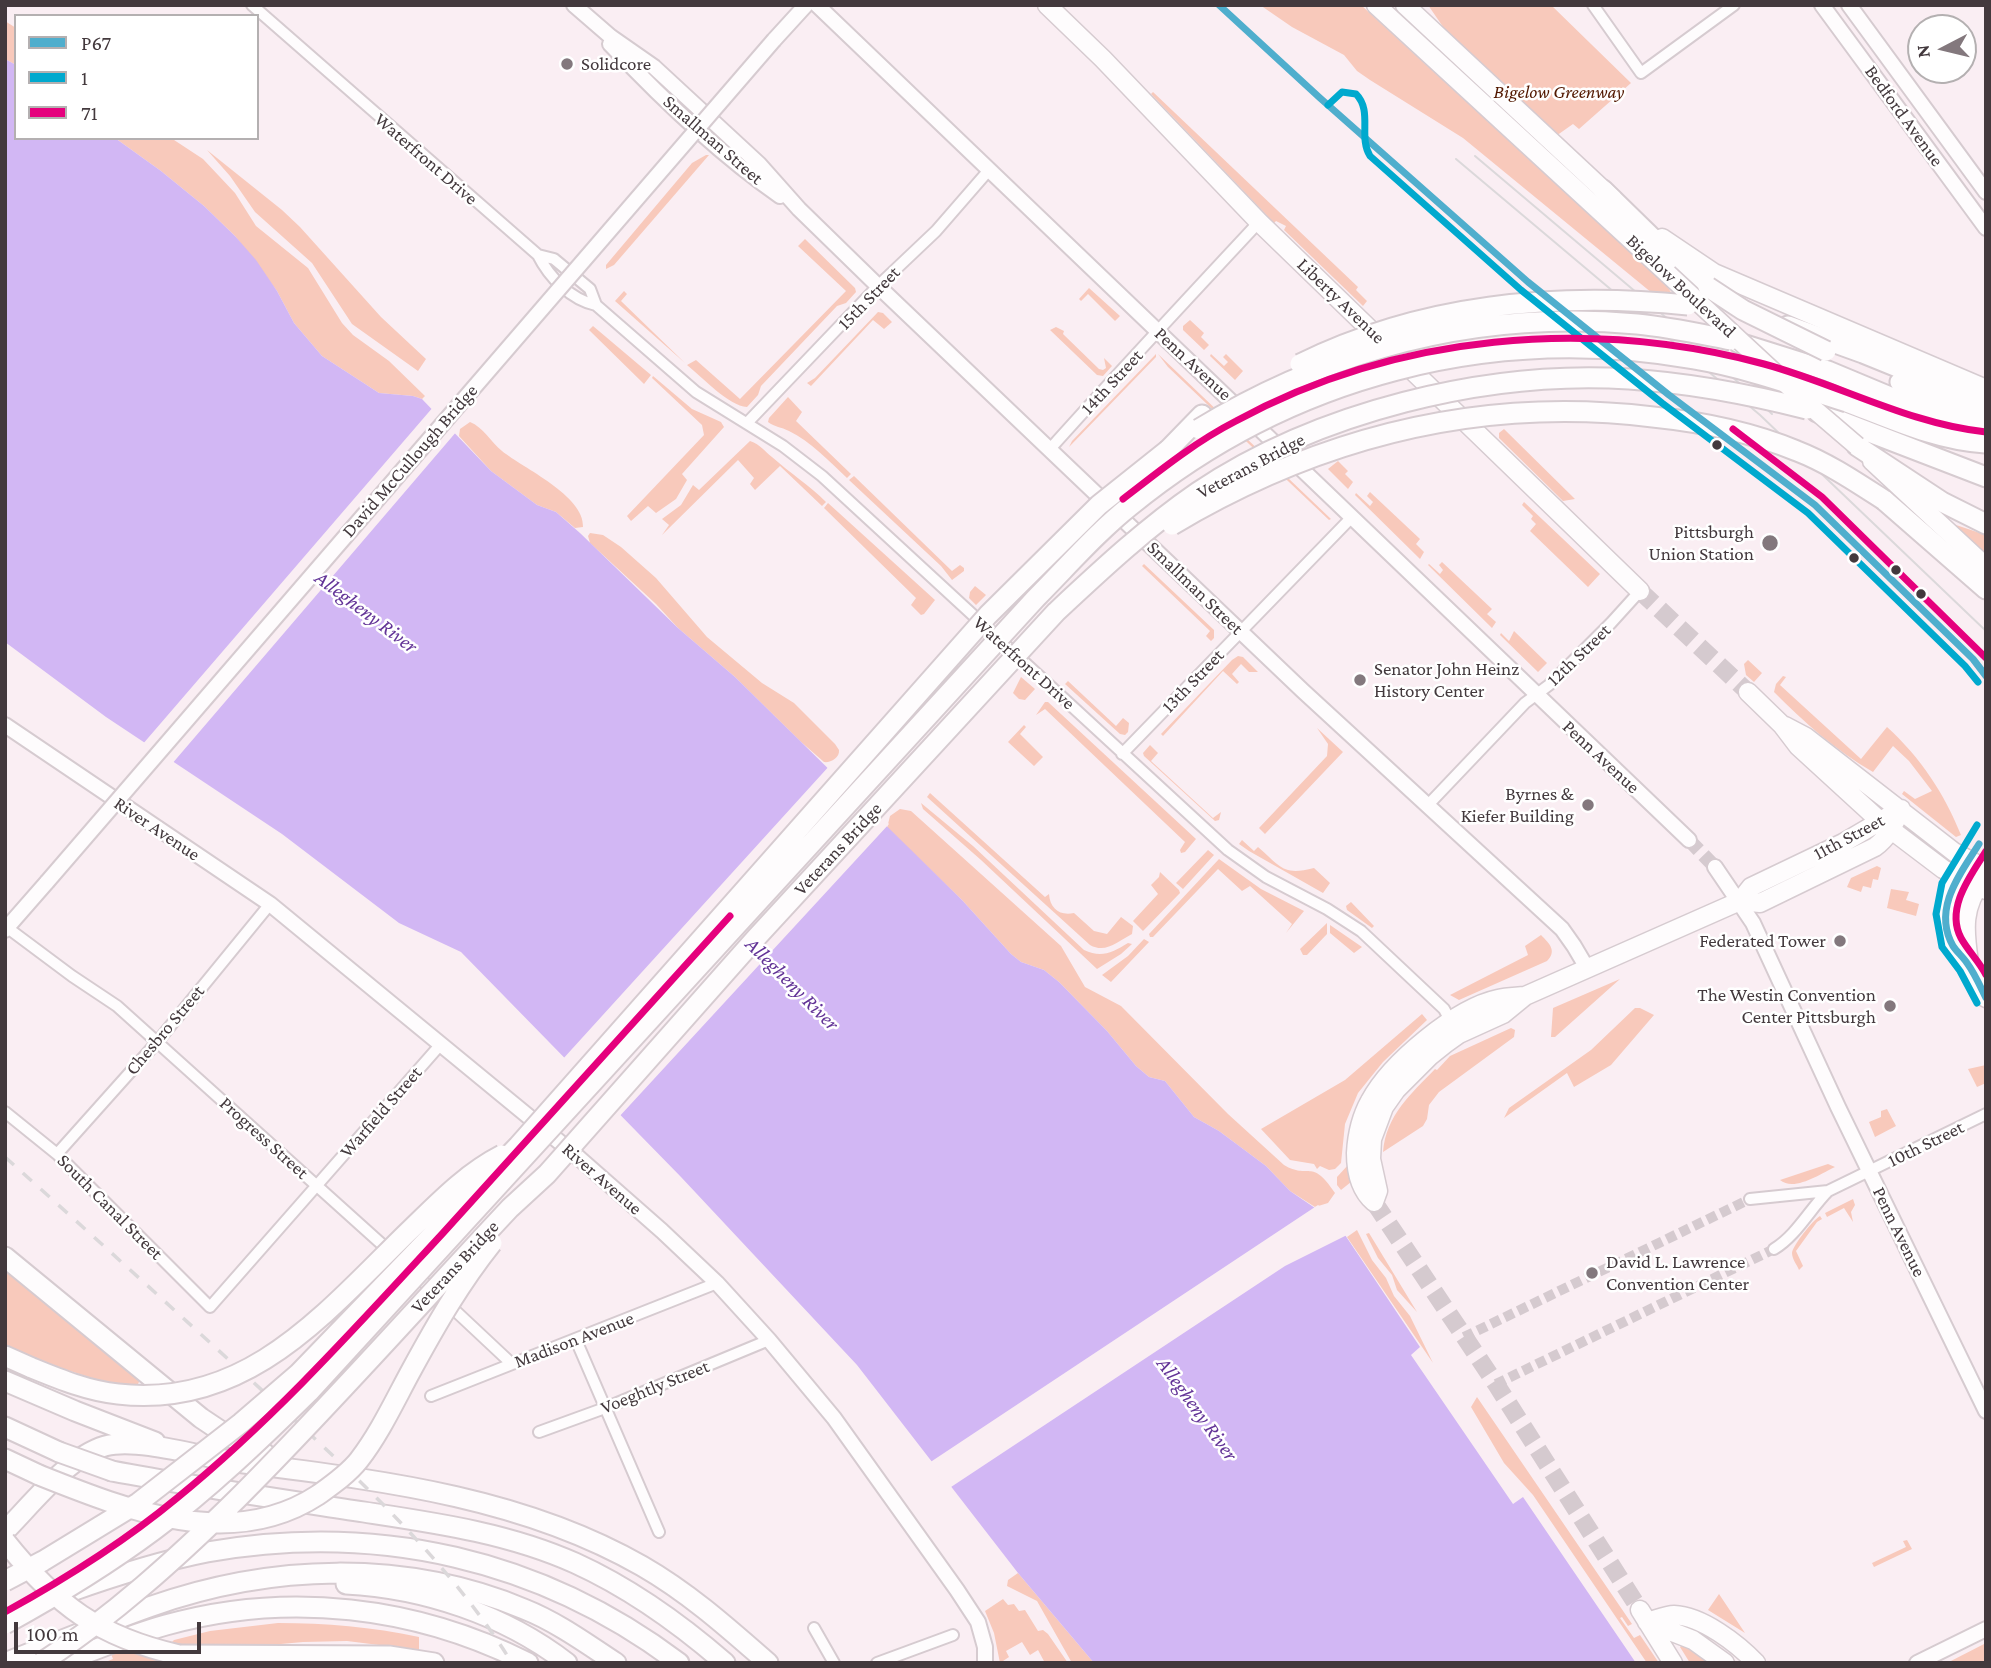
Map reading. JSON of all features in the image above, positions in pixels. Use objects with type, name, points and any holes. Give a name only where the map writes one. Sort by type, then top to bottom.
[{"type":"highway","points":[[1603,190],[1682,268],[1743,310],[1826,351],[1986,418]]},
{"type":"highway","points":[[1168,450],[1202,415],[1334,347],[1382,329],[1447,314],[1546,301],[1627,301],[1688,305],[1742,314],[1802,330],[1986,403]]},
{"type":"highway","name":"Veterans Bridge","points":[[5,1581],[86,1536],[138,1503],[241,1423],[298,1374],[518,1146],[988,615],[1099,505],[1168,450],[1241,404],[1285,382],[1335,362],[1429,336],[1498,326],[1565,321],[1637,324],[1731,340],[1828,371],[1986,437]]},
{"type":"highway","points":[[5,1624],[94,1571],[153,1531],[263,1437],[309,1392],[440,1251],[1053,581],[1129,507],[1183,466],[1241,430],[1286,407],[1328,391],[1420,364],[1487,352],[1591,347],[1656,353],[1746,370],[1847,402],[1929,433],[1962,442],[1986,443]]},
{"type":"highway","name":"Veterans Bridge","points":[[41,1663],[101,1620],[184,1551],[295,1441],[510,1208],[547,1174],[765,928],[1056,612],[1102,570],[1198,493],[1270,452],[1358,417],[1433,396],[1576,378],[1626,379],[1724,390],[1807,408],[1986,477]]},
{"type":"highway","points":[[1102,570],[1198,510],[1259,479],[1371,437],[1460,418],[1562,411],[1615,412],[1684,420],[1747,434],[1798,451],[1846,475],[1891,505],[1986,589]]},
{"type":"highway","points":[[1857,446],[1933,497],[1980,521]]},
{"type":"highway","points":[[5,1356],[87,1388],[118,1394],[180,1392],[228,1379],[283,1349],[334,1305],[479,1167],[518,1146]]},
{"type":"highway","points":[[5,1460],[117,1505],[155,1516],[204,1523],[251,1522],[278,1516],[304,1504],[333,1485],[357,1462],[380,1428],[451,1298],[547,1174]]},
{"type":"highway","points":[[5,1257],[201,1419],[256,1450],[317,1472]]},
{"type":"highway","points":[[5,1381],[172,1449]]},
{"type":"highway","points":[[5,1427],[59,1452],[112,1471],[229,1493],[442,1524],[520,1543],[574,1563],[652,1605],[725,1663]]},
{"type":"highway","points":[[5,1531],[74,1463],[97,1449],[118,1445],[172,1449],[220,1459],[317,1472],[455,1496],[521,1513],[564,1528],[608,1548],[672,1585],[709,1611],[768,1663]]},
{"type":"highway","points":[[5,1541],[48,1590],[79,1615],[130,1642],[179,1655],[389,1656],[434,1663]]},
{"type":"highway","points":[[5,1615],[109,1578],[205,1553],[289,1543],[343,1542],[447,1555],[544,1584],[588,1604],[637,1632],[679,1663]]},
{"type":"highway","points":[[5,1663],[151,1606],[199,1592],[243,1581],[336,1572],[383,1574],[482,1593],[526,1609],[616,1663]]},
{"type":"highway","points":[[199,1592],[269,1584],[313,1583],[394,1590],[444,1601],[481,1615],[535,1640],[567,1663]]},
{"type":"highway","points":[[60,1663],[138,1633],[196,1618],[264,1608],[307,1607],[375,1613],[418,1621],[462,1633],[528,1663]]},
{"type":"highway","points":[[589,1645],[610,1663]]},
{"type":"highway","points":[[747,1645],[762,1663]]},
{"type":"highway","points":[[265,1663],[344,1655]]},
{"type":"main road","name":"Liberty Avenue","points":[[1048,5],[1259,222],[1640,591]]},
{"type":"main road","name":"Bigelow Boulevard","points":[[1376,5],[1986,567]]},
{"type":"main road","name":"Bigelow Boulevard","points":[[1405,5],[1603,190],[1671,245],[1714,273],[1986,389]]},
{"type":"main road","points":[[1748,692],[1782,725],[1798,746],[1886,826],[1930,861],[1958,877],[1983,884]]},
{"type":"main road","points":[[1782,725],[1806,737],[1901,808],[1954,852],[1986,870]]},
{"type":"main road","name":"11th Street","points":[[1391,1085],[1459,1034],[1503,1014],[1525,996],[1740,901],[1759,903],[1875,847],[1884,840],[1886,826],[1901,808]]},
{"type":"main road","points":[[1968,861],[1951,888],[1947,904],[1948,932],[1951,942],[1969,965],[1986,998]]},
{"type":"main road","points":[[1969,965],[1965,937],[1970,896],[1983,884]]},
{"type":"main road","name":"11th Street","points":[[1391,1085],[1420,1044],[1450,1020],[1496,999],[1525,996]]},
{"type":"main road","points":[[1391,1085],[1372,1139],[1371,1159],[1378,1191],[1374,1202],[1360,1182],[1356,1149],[1363,1116],[1371,1098],[1391,1085]]},
{"type":"main road","points":[[1643,1616],[1675,1615],[1690,1620],[1722,1634],[1756,1663]]},
{"type":"main road","points":[[1643,1616],[1673,1663]]},
{"type":"main road","points":[[1643,1616],[1693,1640],[1725,1663]]},
{"type":"street","name":"Waterfront Drive","points":[[252,5],[538,255],[554,259],[590,289],[596,305],[696,392],[783,446],[822,476],[1122,754],[1243,862],[1361,932],[1419,984],[1444,1009],[1450,1020]]},
{"type":"street","name":"Smallman Street","points":[[574,5],[642,78],[748,174],[799,209],[1241,632],[1562,929],[1587,968]]},
{"type":"street","name":"David McCullough Bridge","points":[[6,928],[806,5]]},
{"type":"street","name":"Penn Avenue","points":[[817,5],[1689,840]]},
{"type":"street","points":[[1593,5],[1641,73],[1734,5]]},
{"type":"street","name":"Bedford Avenue","points":[[1822,5],[1986,228]]},
{"type":"street","name":"Bedford Avenue","points":[[1849,5],[1986,192]]},
{"type":"street","points":[[1924,142],[1941,131]]},
{"type":"street","name":"15th Street","points":[[747,424],[878,286],[936,230],[989,170]]},
{"type":"street","name":"14th Street","points":[[1050,449],[1259,222]]},
{"type":"street","name":"13th Street","points":[[1122,754],[1351,518]]},
{"type":"street","name":"12th Street","points":[[1427,806],[1525,703],[1597,638],[1640,591]]},
{"type":"street","name":"River Avenue","points":[[5,725],[270,904],[594,1171],[717,1283],[834,1418],[957,1590],[978,1622],[985,1647],[985,1663]]},
{"type":"street","name":"Penn Avenue","points":[[1714,867],[1753,923],[1869,1171],[1986,1411]]},
{"type":"street","name":"Chesbro Street","points":[[57,1154],[158,1041],[270,904]]},
{"type":"street","name":"Progress Street","points":[[6,928],[117,1006],[158,1041],[512,1364]]},
{"type":"street","name":"Warfield Street","points":[[210,1307],[441,1044]]},
{"type":"street","name":"South Canal Street","points":[[5,1112],[57,1154],[210,1307]]},
{"type":"street","name":"10th Street","points":[[1749,1199],[1828,1191],[1986,1114]]},
{"type":"street","name":"10th Street","points":[[1774,1248],[1790,1236],[1828,1191]]},
{"type":"street","name":"Madison Avenue","points":[[431,1396],[717,1283]]},
{"type":"street","points":[[576,1340],[659,1532]]},
{"type":"street","name":"Voeghtly Street","points":[[539,1432],[605,1408],[769,1340]]},
{"type":"street","points":[[814,1628],[834,1663]]},
{"type":"street","points":[[1917,1663],[1986,1629]]},
{"type":"street","points":[[884,1661],[953,1635]]},
{"type":"green space","points":[[1260,5],[1361,5],[1667,286],[1672,294],[1652,293],[1463,138],[1357,71],[1344,55],[1292,27]]},
{"type":"green space","name":"Bigelow Greenway","points":[[1428,5],[1551,5],[1631,83],[1579,129],[1573,124],[1556,136],[1450,37]]},
{"type":"green space","points":[[5,21],[14,27],[14,64],[5,59]]},
{"type":"green space","points":[[1153,92],[1358,287],[1356,290],[1367,301],[1363,306],[1284,230],[1286,226],[1276,221],[1274,223],[1151,94]]},
{"type":"green space","points":[[118,140],[174,140],[203,159],[235,193],[256,226],[308,268],[342,323],[353,335],[389,361],[425,396],[422,399],[379,393],[322,356],[294,323],[277,291],[235,236],[161,171]]},
{"type":"green space","points":[[207,150],[300,227],[381,317],[426,359],[418,371],[352,324],[312,263],[255,212],[230,176]]},
{"type":"green space","points":[[709,155],[614,265],[606,269],[606,265],[692,163]]},
{"type":"green space","points":[[805,239],[856,292],[846,303],[837,306],[761,386],[758,395],[747,407],[732,402],[687,365],[696,360],[740,399],[846,291],[798,246]]},
{"type":"green space","points":[[1089,288],[1120,316],[1115,321],[1088,294],[1081,301],[1079,299]]},
{"type":"green space","points":[[624,291],[627,294],[621,301],[685,363],[615,301]]},
{"type":"green space","points":[[878,312],[892,322],[884,329],[873,320],[811,386],[807,383],[815,378]]},
{"type":"green space","points":[[1190,320],[1204,333],[1201,337],[1209,345],[1204,350],[1183,330],[1183,326]]},
{"type":"green space","points":[[593,326],[651,375],[644,384],[589,330]]},
{"type":"green space","points":[[1056,327],[1064,331],[1063,334],[1099,369],[1106,368],[1104,358],[1112,366],[1103,376],[1097,375],[1050,330]]},
{"type":"green space","points":[[1156,354],[1156,357],[1069,447],[1072,441]]},
{"type":"green space","points":[[1158,354],[1331,519],[1168,367]]},
{"type":"green space","points":[[1211,354],[1224,366],[1228,362],[1223,357],[1226,354],[1243,371],[1235,380]]},
{"type":"green space","points":[[653,376],[692,409],[721,422],[724,427],[682,474],[687,480],[676,499],[656,513],[648,506],[631,521],[627,516],[704,435],[702,425],[652,378]]},
{"type":"green space","points":[[788,397],[802,412],[796,421],[851,474],[847,478],[805,440],[768,422]]},
{"type":"green space","points":[[470,422],[502,451],[564,494],[581,516],[583,527],[575,528],[556,512],[537,505],[491,471],[459,436],[460,429]]},
{"type":"green space","points":[[1504,429],[1575,499],[1563,501],[1499,438],[1499,433]]},
{"type":"green space","points":[[750,441],[760,446],[826,502],[822,506],[780,466],[755,490],[750,484],[754,478],[738,460],[662,535],[669,525],[662,519],[681,505],[693,485],[699,490]]},
{"type":"green space","points":[[1338,461],[1348,471],[1345,474],[1353,482],[1348,489],[1328,469]]},
{"type":"green space","points":[[854,476],[952,571],[960,565],[964,571],[952,580],[941,566],[849,480]]},
{"type":"green space","points":[[1370,492],[1420,539],[1416,544],[1424,552],[1420,559],[1355,495],[1356,493],[1370,506],[1373,502],[1367,496]]},
{"type":"green space","points":[[1524,502],[1600,574],[1588,587],[1530,531],[1536,524],[1531,519],[1533,516],[1522,505]]},
{"type":"green space","points":[[828,503],[935,600],[924,614],[921,615],[911,605],[916,598],[824,508]]},
{"type":"green space","points":[[1953,524],[1986,535],[1986,554]]},
{"type":"green space","points":[[590,533],[603,535],[621,547],[656,578],[707,637],[762,683],[794,703],[835,744],[839,750],[836,758],[824,762],[800,741],[590,543]]},
{"type":"green space","points":[[1442,562],[1492,609],[1487,614],[1496,622],[1492,628],[1428,565],[1440,574],[1443,570],[1439,565]]},
{"type":"green space","points":[[1144,564],[1214,630],[1214,638],[1211,641],[1206,636],[1210,631],[1142,566]]},
{"type":"green space","points":[[975,586],[986,595],[976,605],[969,598]]},
{"type":"green space","points":[[1514,631],[1547,663],[1538,672],[1500,635],[1501,633],[1509,641]]},
{"type":"green space","points":[[1238,656],[1243,657],[1258,672],[1249,672],[1241,664],[1232,674],[1239,682],[1237,684],[1223,671],[1163,736],[1161,734],[1232,660]]},
{"type":"green space","points":[[1748,660],[1762,673],[1754,682],[1746,675],[1744,664]]},
{"type":"green space","points":[[1783,676],[1786,677],[1780,685],[1861,759],[1887,727],[1911,751],[1930,777],[1961,835],[1956,837],[1902,794],[1904,791],[1915,799],[1932,791],[1909,761],[1893,746],[1873,772],[1859,764],[1821,735],[1774,692],[1776,684]]},
{"type":"green space","points":[[1021,677],[1035,689],[1025,700],[1019,699],[1013,693]]},
{"type":"green space","points":[[1068,681],[1116,726],[1123,718],[1129,723],[1128,732],[1125,735],[1120,734],[1065,684]]},
{"type":"green space","points":[[1045,702],[1196,839],[1185,852],[1181,853],[1180,850],[1185,842],[1045,709],[1036,715]]},
{"type":"green space","points":[[1024,725],[1026,727],[1020,734],[1043,757],[1034,766],[1008,742]]},
{"type":"green space","points":[[1317,728],[1343,752],[1265,834],[1259,828],[1327,756],[1328,744]]},
{"type":"green space","points":[[1150,745],[1158,753],[1151,761],[1213,818],[1221,812],[1219,820],[1215,821],[1144,756],[1143,753]]},
{"type":"green space","points":[[930,793],[1045,897],[1049,894],[1051,904],[1057,910],[1074,913],[1094,931],[1107,934],[1121,917],[1133,926],[1132,934],[1107,947],[1090,945],[927,797]]},
{"type":"green space","points":[[921,803],[973,846],[1084,950],[1101,954],[1112,952],[1128,943],[1132,944],[1097,969],[923,809]]},
{"type":"green space","points":[[900,809],[911,811],[1061,946],[1085,987],[1121,1006],[1228,1114],[1284,1165],[1299,1171],[1315,1172],[1327,1182],[1335,1193],[1328,1203],[1315,1207],[1290,1191],[1266,1166],[1219,1131],[1194,1117],[1165,1081],[1149,1077],[1136,1066],[1107,1031],[1059,982],[1044,970],[1021,962],[1011,954],[962,900],[887,828],[890,816]]},
{"type":"green space","points":[[1242,840],[1254,851],[1258,847],[1283,868],[1295,871],[1314,868],[1330,883],[1323,893],[1249,851],[1239,844]]},
{"type":"green space","points":[[1208,850],[1214,855],[1183,889],[1176,883]]},
{"type":"green space","points":[[1219,859],[1261,889],[1304,911],[1286,933],[1292,924],[1250,886],[1242,891],[1218,869],[1153,937],[1150,937],[1149,934]]},
{"type":"green space","points":[[1877,866],[1881,868],[1878,880],[1873,879],[1871,888],[1863,886],[1861,892],[1847,887],[1851,878]]},
{"type":"green space","points":[[1160,872],[1180,893],[1143,931],[1133,921],[1158,894],[1151,885]]},
{"type":"green space","points":[[1891,889],[1909,892],[1906,900],[1919,904],[1916,916],[1887,908]]},
{"type":"green space","points":[[1351,902],[1374,926],[1372,928],[1347,910],[1346,906]]},
{"type":"green space","points":[[1327,923],[1327,934],[1307,955],[1303,955],[1300,949]]},
{"type":"green space","points":[[1330,925],[1362,947],[1354,953],[1330,933]]},
{"type":"green space","points":[[1541,935],[1552,951],[1547,961],[1459,1000],[1450,995],[1528,955],[1525,946]]},
{"type":"green space","points":[[1144,939],[1149,942],[1111,982],[1102,975],[1128,956]]},
{"type":"green space","points":[[1620,979],[1555,1037],[1551,1037],[1553,1008]]},
{"type":"green space","points":[[1635,1008],[1654,1015],[1611,1065],[1574,1087],[1567,1073],[1504,1118],[1509,1108],[1591,1050]]},
{"type":"green space","points":[[1422,1014],[1427,1020],[1383,1062],[1358,1093],[1345,1124],[1341,1163],[1335,1169],[1329,1170],[1320,1166],[1317,1169],[1314,1164],[1290,1160],[1261,1129],[1345,1080]]},
{"type":"green space","points":[[1511,1028],[1515,1030],[1514,1037],[1439,1092],[1429,1105],[1423,1126],[1383,1152],[1394,1116],[1435,1069],[1450,1056]]},
{"type":"green space","points":[[1986,1065],[1986,1083],[1977,1087],[1968,1069]]},
{"type":"green space","points":[[1887,1109],[1896,1126],[1875,1137],[1869,1122],[1881,1117],[1881,1111]]},
{"type":"green space","points":[[1828,1164],[1835,1167],[1807,1181],[1792,1184],[1780,1180]]},
{"type":"green space","points":[[1348,1165],[1351,1182],[1341,1190],[1337,1185],[1337,1177]]},
{"type":"green space","points":[[1853,1199],[1853,1222],[1844,1208],[1827,1217],[1825,1213]]},
{"type":"green space","points":[[1820,1216],[1822,1219],[1796,1251],[1803,1266],[1799,1270],[1793,1257],[1793,1249]]},
{"type":"green space","points":[[1357,1230],[1394,1296],[1410,1316],[1433,1363],[1347,1237]]},
{"type":"green space","points":[[1369,1233],[1417,1312],[1397,1290],[1392,1275],[1378,1258],[1366,1234]]},
{"type":"green space","points":[[5,1268],[140,1380],[138,1384],[110,1383],[91,1378],[5,1344]]},
{"type":"green space","points":[[1477,1397],[1632,1624],[1628,1626],[1622,1617],[1620,1618],[1634,1638],[1640,1635],[1659,1663],[1647,1663],[1533,1495],[1504,1463],[1471,1407]]},
{"type":"green space","points":[[1907,1540],[1912,1549],[1874,1567],[1872,1563],[1906,1547],[1903,1541]]},
{"type":"green space","points":[[1018,1573],[1094,1663],[1072,1663],[1037,1601],[1007,1586],[1008,1580]]},
{"type":"green space","points":[[1719,1594],[1745,1633],[1708,1610]]},
{"type":"green space","points":[[1003,1599],[1008,1605],[1014,1604],[1019,1611],[1025,1610],[1038,1631],[1043,1630],[1048,1634],[1068,1663],[1045,1663],[1038,1650],[1030,1655],[1022,1642],[1006,1651],[1009,1657],[1000,1663],[994,1633],[985,1611]]},
{"type":"green space","points":[[278,1623],[349,1626],[419,1637],[419,1650],[347,1641],[237,1648],[171,1643],[210,1631]]},
{"type":"green space","points":[[1986,1643],[1986,1663],[1947,1663]]},
{"type":"green space","points":[[1682,1645],[1712,1663],[1690,1663],[1680,1647]]},
{"type":"green space","points":[[122,1647],[175,1663],[103,1663],[113,1659],[110,1651]]},
{"type":"water","name":"Allegheny River","points":[[5,59],[14,64],[14,140],[118,140],[204,206],[256,260],[294,323],[322,356],[379,393],[422,399],[491,471],[537,505],[556,512],[678,628],[735,677],[962,900],[1011,954],[1021,962],[1044,970],[1059,982],[1107,1031],[1136,1066],[1149,1077],[1165,1081],[1194,1117],[1219,1131],[1266,1166],[1290,1191],[1337,1223],[1420,1347],[1411,1355],[1513,1504],[1523,1497],[1636,1663],[1094,1663],[1018,1573],[857,1365],[681,1177],[461,952],[399,923],[282,834],[106,717],[5,642]]},
{"type":"pier","points":[[434,406],[457,431],[171,765],[142,745]]},
{"type":"pier","points":[[831,764],[889,824],[618,1118],[562,1060]]},
{"type":"pier","points":[[1318,1205],[1339,1221],[1349,1234],[1285,1266],[948,1489],[929,1463]]},
{"type":"tunnel","points":[[1640,591],[1748,692]]},
{"type":"tunnel","points":[[1689,840],[1715,867]]},
{"type":"tunnel","points":[[1464,1337],[1750,1199]]},
{"type":"tunnel","points":[[1374,1202],[1496,1384],[1640,1610]]},
{"type":"tunnel","points":[[1496,1384],[1774,1249]]},
{"type":"tram line","points":[[1475,156],[1695,342],[1772,414]]},
{"type":"tram line","points":[[1456,159],[1760,415],[1986,631]]},
{"type":"railway","points":[[5,1157],[365,1487],[459,1589],[512,1663]]},
{"type":"transit line","name":"P67","points":[[1219,5],[1528,282],[1669,395],[1815,505],[1973,659],[1986,676]]},
{"type":"transit line","name":"1","points":[[1328,105],[1342,92],[1356,94],[1364,108],[1365,141],[1370,156],[1521,290],[1662,403],[1808,513],[1965,666],[1978,682]]},
{"type":"transit line","name":"71","points":[[1123,499],[1206,438],[1297,392],[1361,369],[1427,352],[1494,342],[1562,338],[1630,341],[1697,349],[1792,372],[1929,421],[1986,432]]},
{"type":"transit line","name":"71","points":[[1733,429],[1822,497],[1986,658]]},
{"type":"transit line","name":"1","points":[[1977,825],[1942,883],[1936,914],[1942,947],[1960,971],[1977,1003]]},
{"type":"transit line","name":"P67","points":[[1979,844],[1951,892],[1946,919],[1947,932],[1953,946],[1970,967],[1986,998]]},
{"type":"transit line","name":"71","points":[[1986,851],[1962,892],[1956,915],[1961,938],[1986,975]]},
{"type":"transit line","name":"71","points":[[5,1612],[72,1573],[136,1530],[248,1436],[379,1302],[730,916]]},
{"type":"place","name":"Solidcore","points":[[567,64]]},
{"type":"place","name":"Pittsburgh Union Station","points":[[1770,543]]},
{"type":"place","name":"Senator John Heinz History Center","points":[[1360,680]]},
{"type":"place","name":"Byrnes & Kiefer Building","points":[[1588,805]]},
{"type":"place","name":"Federated Tower","points":[[1840,941]]},
{"type":"place","name":"The Westin Convention Center Pittsburgh","points":[[1890,1006]]},
{"type":"place","name":"David L. Lawrence Convention Center","points":[[1592,1273]]}]
